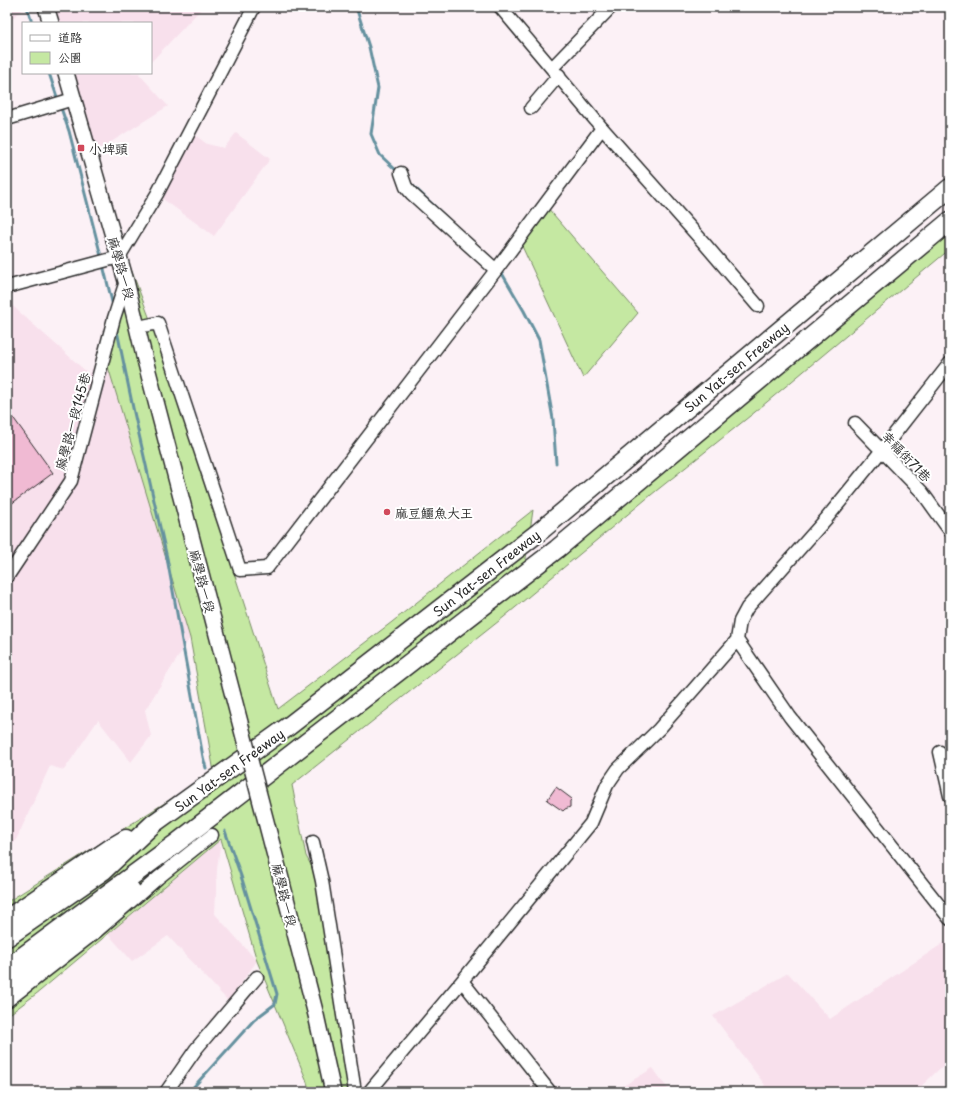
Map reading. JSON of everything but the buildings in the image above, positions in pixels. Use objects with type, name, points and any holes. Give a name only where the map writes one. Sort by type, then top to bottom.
[{"type":"highway","name":"Sun Yat-sen Freeway","points":[[7,937],[104,870],[153,824],[289,726],[539,532],[950,188]]},
{"type":"highway","name":"Sun Yat-sen Freeway","points":[[7,968],[174,845],[556,549],[950,221]]},
{"type":"highway","points":[[7,919],[114,846],[153,824]]},
{"type":"highway","points":[[7,989],[84,929],[142,881],[174,845]]},
{"type":"main road","points":[[46,7],[51,22]]},
{"type":"main road","name":"麻學路一段","points":[[66,74],[64,101],[119,256],[126,281],[144,356],[316,1015],[333,1092]]},
{"type":"lane","points":[[7,287],[119,256],[157,194],[254,7]]},
{"type":"lane","points":[[500,7],[556,71],[602,128],[758,306]]},
{"type":"lane","points":[[531,108],[556,71],[611,7]]},
{"type":"lane","points":[[7,119],[64,101]]},
{"type":"lane","points":[[138,327],[158,323],[240,570],[267,568],[496,270],[602,128]]},
{"type":"lane","points":[[401,173],[406,187],[412,194],[496,270]]},
{"type":"lane","name":"麻學路一段145巷","points":[[7,577],[71,481],[126,281]]},
{"type":"lane","points":[[368,1092],[462,981],[591,823],[607,785],[618,769],[659,729],[737,640],[740,621],[747,608],[826,519],[950,364]]},
{"type":"lane","name":"幸福街71巷","points":[[855,422],[922,492],[950,532]]},
{"type":"lane","points":[[737,640],[790,717],[950,919]]},
{"type":"lane","points":[[940,752],[950,796]]},
{"type":"lane","points":[[7,1001],[97,931],[158,878],[212,835]]},
{"type":"lane","points":[[313,842],[322,881],[355,1092]]},
{"type":"lane","points":[[166,1092],[196,1049],[257,977]]},
{"type":"lane","points":[[462,981],[550,1092]]},
{"type":"shaded area","points":[[7,7],[26,7],[7,23]]},
{"type":"shaded area","points":[[47,7],[203,7],[152,61],[152,22],[53,22]]},
{"type":"shaded area","points":[[70,74],[139,74],[168,106],[97,151]]},
{"type":"shaded area","points":[[236,133],[270,159],[214,236],[160,197],[195,135],[207,144],[224,148]]},
{"type":"shaded area","points":[[7,301],[89,374],[103,350],[190,638],[145,710],[151,736],[131,762],[98,720],[64,770],[50,766],[17,838],[8,852],[7,852]]},
{"type":"shaded area","points":[[221,839],[217,869],[215,914],[257,961],[228,1001],[168,936],[132,961],[108,934]]},
{"type":"shaded area","points":[[945,942],[950,950],[950,1059],[915,1092],[759,1092],[765,1085],[713,1016],[788,973],[830,1019]]},
{"type":"shaded area","points":[[653,1068],[670,1092],[613,1092]]},
{"type":"green space","points":[[547,207],[638,313],[583,378],[521,244]]},
{"type":"green space","points":[[950,229],[950,249],[755,412],[651,495],[504,617],[292,785],[306,856],[332,904],[351,1092],[310,1092],[257,961],[221,839],[40,991],[7,1016],[7,902],[214,772],[190,638],[103,350],[126,256],[165,359],[278,709],[392,622],[533,510],[523,579]]},
{"type":"waterway","points":[[27,7],[32,22]]},
{"type":"waterway","points":[[356,7],[369,47],[378,88],[371,134],[380,155],[398,172]]},
{"type":"waterway","points":[[49,74],[58,100]]},
{"type":"waterway","points":[[60,105],[69,131],[102,260]]},
{"type":"waterway","points":[[410,183],[448,219]]},
{"type":"waterway","points":[[103,265],[113,306]]},
{"type":"waterway","points":[[500,270],[539,340],[553,419],[556,463]]},
{"type":"waterway","points":[[116,326],[167,558],[206,768]]},
{"type":"waterway","points":[[189,1092],[254,1020],[275,1004],[277,994],[241,876],[225,831]]},
{"type":"place","name":"小埤頭","points":[[81,148]]},
{"type":"place","name":"麻豆鱷魚大王","points":[[387,512]]}]
